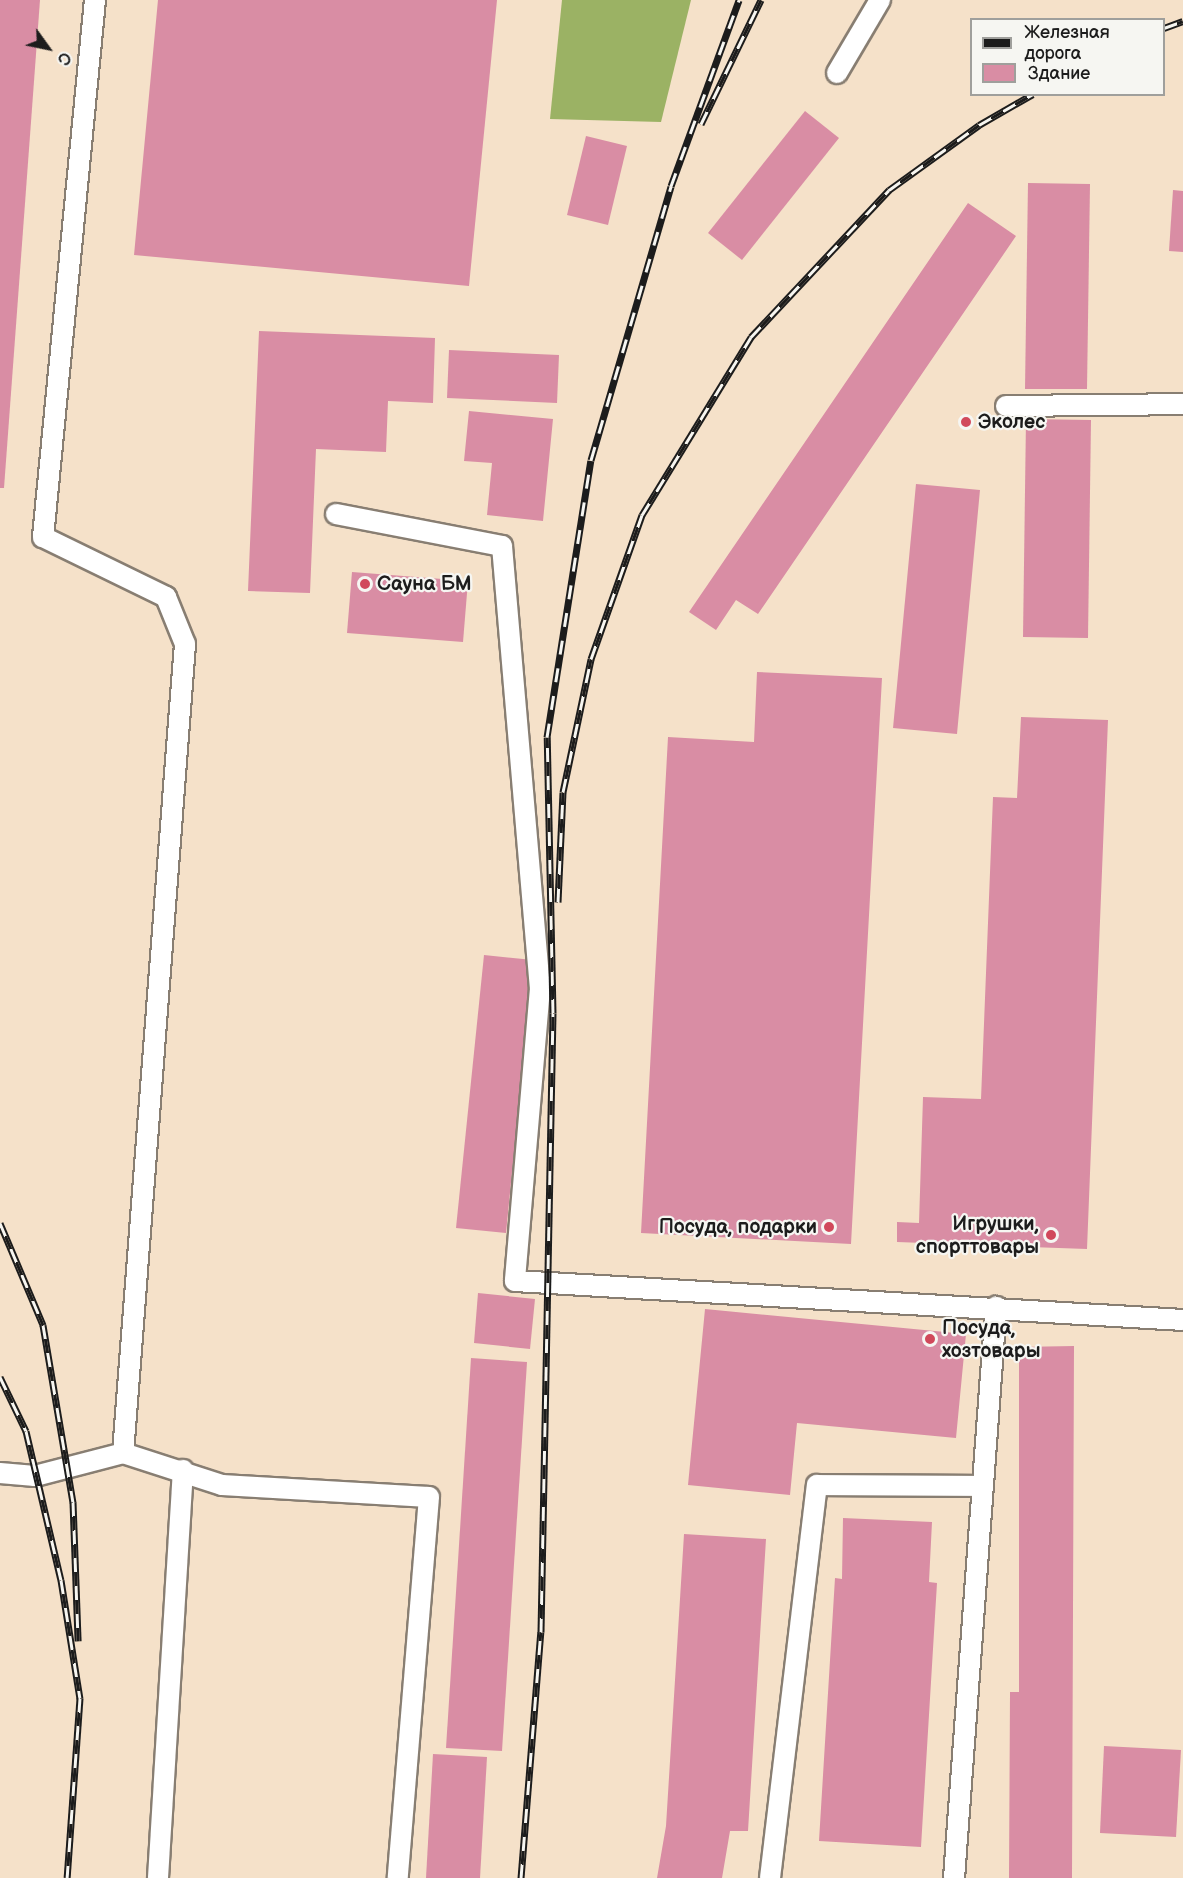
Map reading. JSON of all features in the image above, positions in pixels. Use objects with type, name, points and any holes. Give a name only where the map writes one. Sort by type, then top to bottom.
[{"type":"lane","points":[[95,0],[43,537],[166,597],[185,644],[123,1453]]},
{"type":"lane","points":[[837,73],[880,0]]},
{"type":"lane","points":[[1006,406],[1183,404]]},
{"type":"lane","points":[[336,514],[502,546],[540,987],[514,1281],[996,1307],[1183,1320]]},
{"type":"lane","points":[[954,1878],[996,1307]]},
{"type":"lane","points":[[0,1473],[35,1476],[123,1453],[183,1470],[222,1485],[429,1497],[398,1878]]},
{"type":"lane","points":[[158,1878],[183,1470]]},
{"type":"lane","points":[[770,1878],[817,1485],[983,1486]]},
{"type":"green space","points":[[562,0],[691,0],[661,122],[550,119]]},
{"type":"building","points":[[0,0],[40,0],[4,488],[0,488]]},
{"type":"building","points":[[158,0],[497,0],[469,286],[134,255]]},
{"type":"building","points":[[805,111],[839,138],[742,260],[708,233]]},
{"type":"building","points":[[586,136],[627,146],[608,225],[567,215]]},
{"type":"building","points":[[1028,183],[1090,184],[1087,389],[1025,389]]},
{"type":"building","points":[[1173,190],[1183,191],[1183,252],[1169,251]]},
{"type":"building","points":[[968,203],[1016,236],[758,614],[736,600],[716,630],[689,612]]},
{"type":"building","points":[[259,331],[435,338],[433,403],[388,401],[386,452],[316,449],[310,593],[248,591]]},
{"type":"building","points":[[449,350],[559,355],[557,403],[447,398]]},
{"type":"building","points":[[469,411],[553,419],[543,521],[487,515],[492,463],[464,461]]},
{"type":"building","points":[[1026,419],[1091,420],[1088,638],[1023,637]]},
{"type":"building","points":[[916,484],[980,490],[957,734],[893,728]]},
{"type":"building","points":[[352,572],[468,581],[463,642],[347,633]]},
{"type":"building","points":[[757,672],[882,678],[851,1244],[641,1233],[668,737],[754,742]]},
{"type":"building","points":[[1021,717],[1108,720],[1087,1249],[897,1242],[897,1222],[919,1223],[923,1097],[981,1099],[993,797],[1017,798]]},
{"type":"building","points":[[484,955],[533,960],[506,1233],[456,1228]]},
{"type":"building","points":[[478,1293],[535,1299],[530,1349],[474,1343]]},
{"type":"building","points":[[705,1309],[966,1334],[956,1438],[797,1423],[790,1495],[688,1485]]},
{"type":"building","points":[[1074,1346],[1072,1878],[1009,1878],[1010,1692],[1019,1692],[1019,1347]]},
{"type":"building","points":[[471,1358],[527,1362],[502,1751],[446,1748]]},
{"type":"building","points":[[843,1518],[932,1522],[929,1582],[937,1583],[921,1847],[819,1841],[835,1578],[842,1579]]},
{"type":"building","points":[[684,1534],[766,1539],[748,1831],[730,1831],[722,1878],[657,1878],[666,1826]]},
{"type":"building","points":[[1104,1746],[1181,1750],[1176,1837],[1100,1833]]},
{"type":"building","points":[[433,1754],[487,1757],[480,1878],[426,1878]]},
{"type":"railway","points":[[521,1878],[541,1632],[553,1013],[547,737],[591,460],[671,186],[739,0]]},
{"type":"railway","points":[[701,124],[761,0]]},
{"type":"railway","points":[[1165,28],[1183,21]]},
{"type":"railway","points":[[558,902],[563,792],[591,659],[642,515],[751,337],[889,190],[979,125],[1030,96]]},
{"type":"railway","points":[[0,1223],[43,1325],[73,1502],[78,1641]]},
{"type":"railway","points":[[0,1377],[26,1431],[61,1580],[80,1698],[67,1878]]},
{"type":"place","name":"Эколес","points":[[966,422]]},
{"type":"place","name":"Сауна БМ","points":[[365,584]]},
{"type":"place","name":"Посуда, подарки","points":[[829,1227]]},
{"type":"place","name":"Игрушки, спорттовары","points":[[1051,1235]]},
{"type":"place","name":"Посуда, хозтовары","points":[[930,1339]]}]
